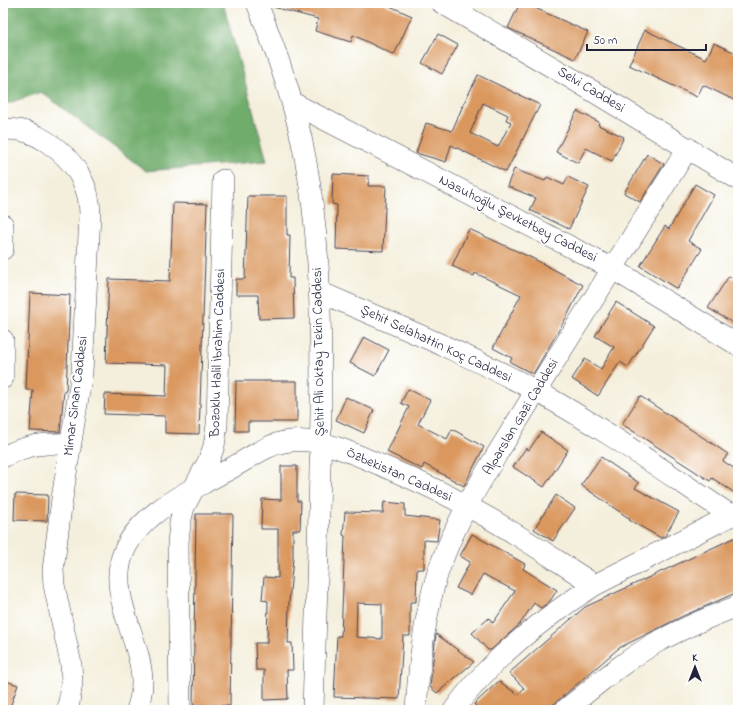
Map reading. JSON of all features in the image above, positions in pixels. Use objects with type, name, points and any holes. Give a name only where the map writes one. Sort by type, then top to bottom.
[{"type":"street","name":"Şehit Ali Oktay Tekin Caddesi","points":[[257,3],[280,61],[293,103],[305,156],[312,200],[320,292],[321,444],[313,710]]},
{"type":"street","name":"Selvi Caddesi","points":[[442,3],[738,179]]},
{"type":"street","name":"Nasuhoğlu Şevketbey Caddesi","points":[[293,103],[613,269],[738,345]]},
{"type":"street","name":"Mimar Sinan Caddesi","points":[[3,130],[18,131],[32,135],[62,153],[80,175],[90,201],[82,372],[62,499],[53,570],[54,585],[71,664],[72,682],[68,710]]},
{"type":"street","name":"Alparslan Gazi Caddesi","points":[[416,710],[424,634],[432,596],[445,552],[467,505],[536,391],[688,148]]},
{"type":"street","name":"Bozoklu Halil İbrahim Caddesi","points":[[180,710],[178,543],[184,507],[209,460],[214,446],[217,425],[223,180]]},
{"type":"street","points":[[3,225],[3,249]]},
{"type":"street","name":"Şehit Selahattin Koç Caddesi","points":[[320,292],[474,360],[536,391],[568,409],[735,514]]},
{"type":"street","points":[[3,340],[3,378]]},
{"type":"street","name":"Özbekistan Caddesi","points":[[137,710],[141,698],[142,682],[139,660],[120,591],[122,556],[130,538],[139,526],[193,489],[272,445],[289,441],[321,444],[352,453],[406,476],[467,505],[595,585]]},
{"type":"street","points":[[3,457],[20,448],[39,443],[71,444]]},
{"type":"street","points":[[454,710],[477,680],[496,662],[547,619],[595,585],[735,514]]},
{"type":"street","points":[[565,710],[605,678],[659,641],[714,615],[738,606]]},
{"type":"green space","points":[[3,3],[223,3],[267,161],[146,171],[41,92],[3,105]]},
{"type":"building","points":[[274,3],[383,3],[412,16],[394,55],[353,35],[351,42],[315,31],[318,19],[273,7]]},
{"type":"building","points":[[520,3],[524,3],[588,32],[575,59],[508,28]]},
{"type":"building","points":[[645,30],[706,59],[714,43],[738,54],[738,102],[703,85],[697,97],[629,65]]},
{"type":"building","points":[[438,34],[458,45],[442,74],[422,63]]},
{"type":"building","points":[[478,75],[540,105],[506,172],[451,145],[446,162],[416,153],[426,123],[452,131]],"holes":[[[483,103],[508,115],[506,120],[511,122],[498,147],[470,133]]]},
{"type":"building","points":[[577,111],[599,122],[598,125],[624,137],[612,161],[586,148],[578,163],[556,152]]},
{"type":"building","points":[[647,154],[664,164],[640,202],[624,193]]},
{"type":"building","points":[[514,169],[545,181],[547,177],[564,185],[568,177],[589,187],[569,229],[530,210],[536,198],[507,186]]},
{"type":"building","points":[[333,174],[369,176],[368,186],[386,186],[383,251],[336,249],[337,205],[332,204]]},
{"type":"building","points":[[695,184],[714,195],[688,241],[702,249],[677,289],[640,266],[665,226],[669,229]]},
{"type":"building","points":[[248,196],[287,196],[287,235],[290,235],[289,278],[293,278],[294,318],[259,319],[258,295],[236,295],[236,279],[245,279]]},
{"type":"building","points":[[173,203],[207,204],[199,434],[165,433],[165,416],[104,414],[105,394],[166,396],[167,365],[106,363],[108,301],[109,279],[170,281]]},
{"type":"building","points":[[469,229],[534,259],[583,285],[566,318],[533,374],[510,362],[512,358],[493,348],[521,295],[475,273],[474,276],[452,266]]},
{"type":"building","points":[[729,276],[738,281],[738,326],[708,308]]},
{"type":"building","points":[[30,293],[70,295],[66,391],[64,391],[60,432],[30,431],[33,390],[26,390]]},
{"type":"building","points":[[616,302],[654,326],[628,367],[620,362],[598,396],[572,379],[585,359],[601,369],[614,347],[595,336]]},
{"type":"building","points":[[364,337],[389,350],[375,376],[350,363]]},
{"type":"building","points":[[236,381],[297,381],[297,422],[248,422],[248,431],[235,431]]},
{"type":"building","points":[[408,389],[430,400],[418,424],[447,439],[452,429],[484,447],[464,486],[424,464],[422,469],[387,452],[409,407],[401,403]]},
{"type":"building","points":[[640,396],[728,454],[723,461],[738,471],[738,495],[712,478],[710,481],[622,424]]},
{"type":"building","points":[[346,397],[374,410],[364,433],[336,420]]},
{"type":"building","points":[[541,432],[568,450],[544,487],[513,467],[526,448],[529,450]]},
{"type":"building","points":[[601,457],[639,483],[635,488],[679,512],[665,536],[661,538],[629,520],[630,519],[581,485]]},
{"type":"building","points":[[281,466],[297,466],[297,501],[301,501],[300,530],[293,530],[293,558],[289,603],[288,643],[292,643],[293,670],[287,670],[288,699],[264,700],[264,670],[256,670],[255,643],[267,643],[268,601],[262,600],[264,577],[278,578],[278,529],[261,529],[262,499],[281,500]]},
{"type":"building","points":[[15,494],[48,495],[47,521],[14,520]]},
{"type":"building","points":[[556,495],[575,508],[553,541],[534,529]]},
{"type":"building","points":[[384,502],[405,504],[405,516],[440,520],[437,541],[424,540],[424,569],[417,569],[416,602],[410,602],[410,636],[403,636],[399,699],[334,697],[337,636],[341,636],[345,536],[343,535],[345,512],[383,513]],"holes":[[[357,603],[382,604],[382,639],[356,637]]]},
{"type":"building","points":[[196,514],[233,514],[230,706],[193,705]]},
{"type":"building","points":[[472,534],[525,564],[523,569],[557,590],[550,601],[541,608],[534,603],[520,624],[491,650],[488,650],[472,633],[489,618],[493,623],[515,591],[483,574],[471,595],[456,588],[470,562],[460,556]]},
{"type":"building","points":[[738,536],[738,592],[683,616],[619,648],[547,710],[479,710],[474,704],[499,681],[518,695],[524,688],[509,673],[585,607]]},
{"type":"building","points":[[436,634],[474,662],[437,693],[430,687]]},
{"type":"building","points":[[3,680],[18,685],[9,710],[3,710]]}]
